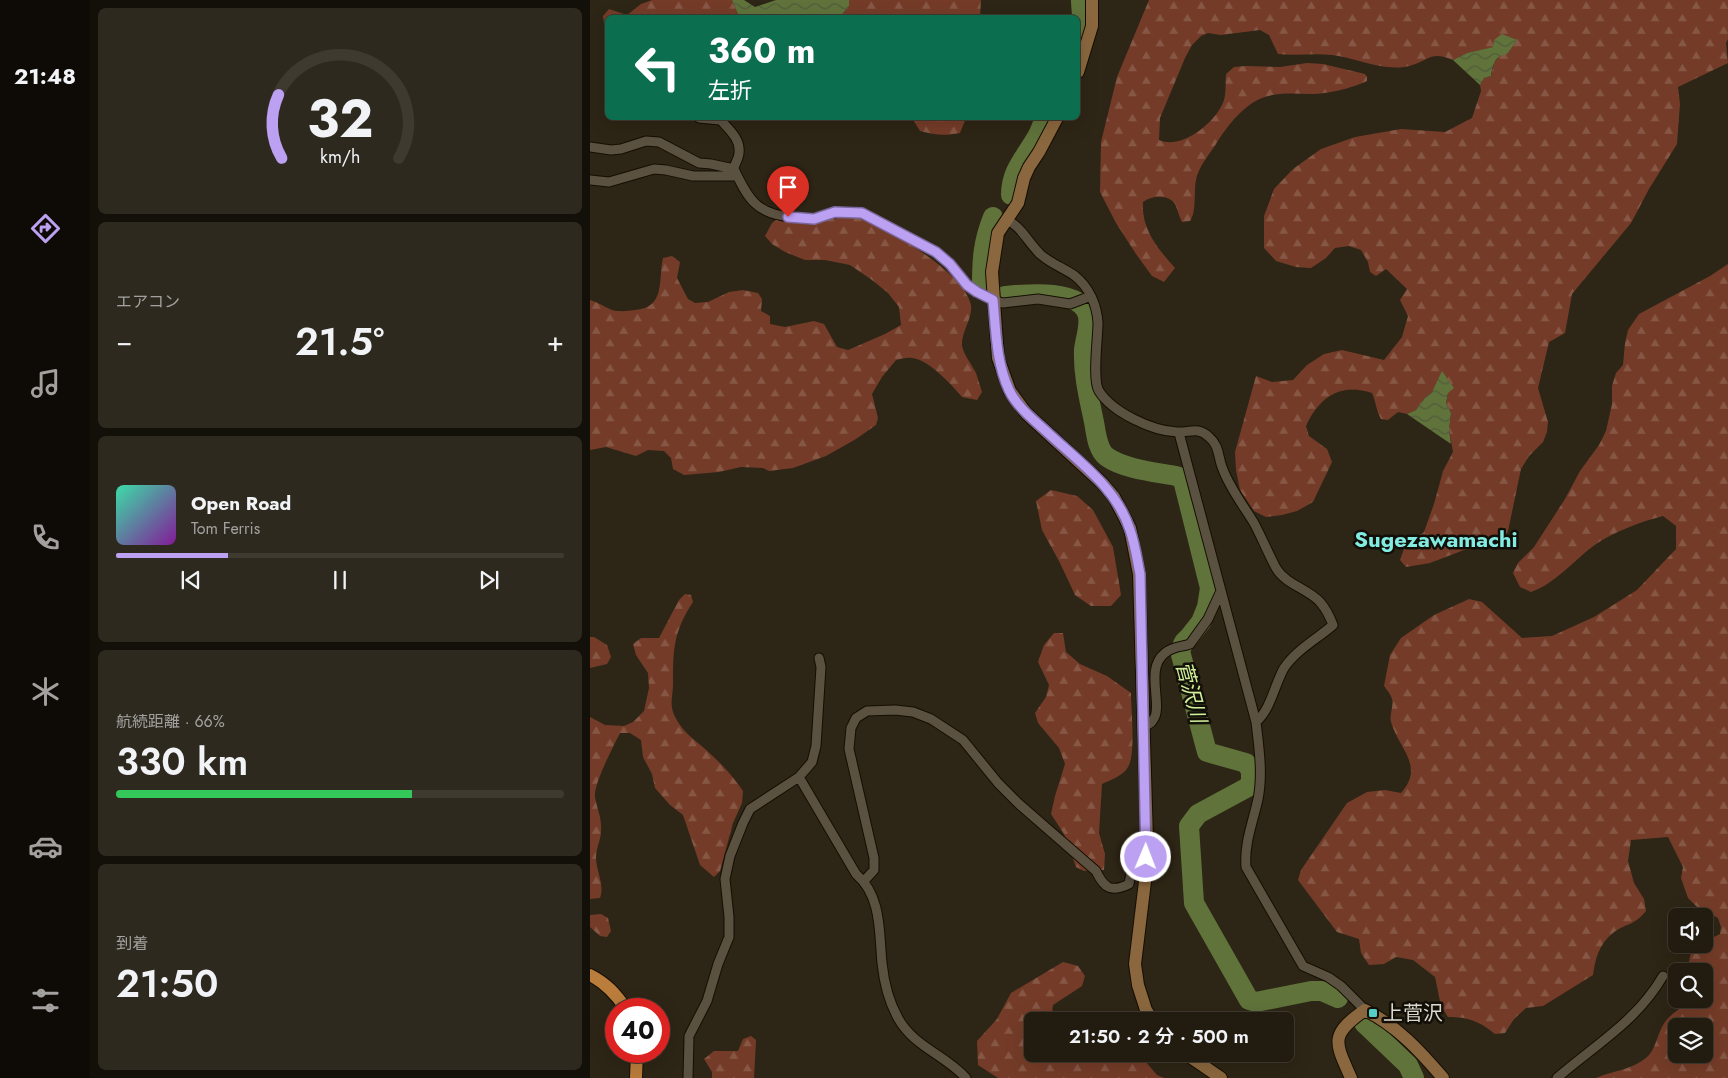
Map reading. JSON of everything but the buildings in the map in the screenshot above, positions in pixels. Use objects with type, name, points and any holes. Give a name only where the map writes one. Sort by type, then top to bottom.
[{"type":"main road","points":[[590,975],[603,982],[619,998]]},
{"type":"main road","points":[[636,1078],[637,1063]]},
{"type":"street","points":[[1080,65],[1092,26],[1092,0]]},
{"type":"street","points":[[721,120],[734,136],[738,145],[739,154],[735,173],[754,204],[766,212],[776,216],[814,219],[835,212],[862,213],[936,252],[950,264],[967,285],[977,292],[1003,303],[1038,298],[1070,304],[1087,298]]},
{"type":"street","points":[[1056,120],[1029,167],[1024,178],[1018,203],[1006,218],[998,233],[994,249],[992,272],[993,300],[998,358],[1010,392],[1026,413],[1102,483],[1114,497],[1130,528],[1140,574],[1147,840],[1146,874],[1136,964],[1138,985],[1147,1012]]},
{"type":"street","points":[[590,147],[611,150],[621,149],[646,141],[659,142],[699,163],[711,164],[735,173]]},
{"type":"street","points":[[590,180],[609,182],[654,169],[693,176],[735,173]]},
{"type":"street","points":[[1006,218],[1020,229],[1039,253],[1075,276],[1085,287],[1087,298],[1096,310],[1098,322],[1096,380],[1098,390],[1124,414],[1136,420],[1166,431],[1179,433],[1192,430],[1200,431],[1209,436],[1217,446],[1222,468],[1231,487],[1254,524],[1277,570],[1290,583],[1320,602],[1334,625],[1293,657],[1286,667],[1263,716],[1256,722]]},
{"type":"street","points":[[1179,433],[1220,593],[1256,722],[1260,758],[1259,783],[1258,797],[1245,855],[1246,867],[1304,966],[1328,977],[1341,986],[1365,1010],[1379,1017],[1400,1033],[1443,1078]]},
{"type":"street","points":[[1143,726],[1152,723],[1156,716],[1155,670],[1158,660],[1165,652],[1190,644],[1208,619],[1220,593]]},
{"type":"street","points":[[688,1078],[689,1036],[707,1001],[718,964],[729,937],[726,879],[730,856],[750,809],[798,777],[812,762],[816,746],[821,667],[819,658]]},
{"type":"street","points":[[864,881],[874,870],[874,858],[848,750],[851,728],[856,718],[867,711],[895,710],[913,712],[931,719],[963,740],[998,783],[1019,804],[1096,871],[1102,882],[1112,889],[1121,888],[1129,884],[1135,851],[1147,840]]},
{"type":"street","points":[[798,777],[856,874],[864,881],[878,911],[886,987],[897,1017],[907,1033],[958,1069],[966,1078]]},
{"type":"street","points":[[1557,1078],[1623,1026],[1652,995],[1663,976]]},
{"type":"street","points":[[1351,1078],[1339,1051],[1338,1037],[1348,1021],[1365,1010]]},
{"type":"street","points":[[1198,1062],[1221,1078]]},
{"type":"green space","points":[[652,0],[732,0],[738,14],[627,15],[641,4]]},
{"type":"green space","points":[[849,0],[981,0],[980,15],[842,15],[849,6]]},
{"type":"green space","points":[[1149,0],[1728,0],[1728,39],[1726,43],[1728,63],[1678,87],[1680,104],[1677,144],[1649,189],[1631,223],[1572,294],[1565,333],[1549,342],[1538,388],[1548,422],[1547,432],[1543,442],[1529,456],[1521,469],[1508,531],[1503,540],[1490,547],[1464,550],[1430,563],[1406,567],[1400,560],[1404,549],[1424,532],[1443,471],[1453,452],[1449,430],[1451,413],[1446,403],[1448,393],[1443,372],[1432,392],[1416,410],[1407,414],[1398,412],[1388,420],[1381,419],[1372,393],[1350,389],[1332,394],[1324,400],[1317,407],[1306,426],[1309,436],[1327,449],[1332,462],[1313,502],[1297,511],[1266,517],[1254,511],[1240,490],[1235,452],[1256,376],[1272,382],[1293,380],[1307,365],[1324,354],[1342,350],[1384,360],[1402,337],[1408,316],[1400,300],[1407,289],[1386,269],[1376,276],[1370,272],[1368,262],[1361,250],[1349,246],[1335,248],[1326,258],[1311,268],[1296,267],[1276,261],[1264,248],[1264,216],[1274,189],[1293,169],[1321,149],[1355,137],[1401,129],[1445,132],[1472,118],[1481,91],[1480,85],[1484,78],[1491,76],[1494,63],[1500,55],[1494,47],[1467,53],[1453,60],[1434,56],[1409,66],[1390,67],[1332,55],[1278,54],[1269,35],[1260,30],[1221,35],[1208,33],[1201,36],[1192,45],[1185,58],[1160,118],[1159,140],[1177,141],[1204,127],[1218,112],[1224,101],[1226,74],[1234,67],[1280,67],[1307,63],[1323,64],[1365,74],[1367,81],[1325,93],[1271,95],[1250,104],[1225,130],[1200,169],[1195,185],[1194,211],[1190,221],[1182,222],[1174,202],[1170,199],[1156,197],[1143,202],[1143,212],[1148,230],[1157,246],[1175,268],[1164,282],[1152,276],[1136,254],[1116,223],[1100,192],[1101,142],[1117,77]]},
{"type":"green space","points":[[609,9],[627,15],[605,15],[605,25],[603,16]]},
{"type":"green space","points":[[913,120],[965,120],[960,133],[945,135],[920,131]]},
{"type":"green space","points":[[844,215],[866,220],[910,244],[942,267],[966,293],[971,310],[962,346],[976,373],[982,392],[977,400],[962,397],[939,373],[925,363],[918,359],[906,358],[896,360],[882,377],[872,394],[878,418],[876,425],[826,456],[793,468],[769,471],[763,468],[741,467],[719,472],[684,475],[673,469],[671,458],[664,451],[648,450],[636,456],[606,447],[590,450],[590,300],[614,311],[645,308],[652,304],[659,291],[663,258],[672,256],[680,262],[677,278],[688,299],[695,303],[708,302],[729,292],[743,290],[758,293],[762,299],[761,311],[770,316],[770,324],[785,327],[814,321],[824,324],[837,347],[848,350],[901,325],[899,307],[888,293],[850,265],[825,260],[805,260],[785,252],[772,244],[765,236],[772,223],[779,218]]},
{"type":"green space","points":[[1728,264],[1728,1078],[1596,1078],[1628,1068],[1646,1058],[1654,1047],[1662,1027],[1668,1019],[1668,1063],[1713,1063],[1713,1018],[1669,1018],[1681,1008],[1713,1008],[1713,963],[1689,962],[1691,953],[1713,953],[1713,937],[1720,934],[1721,927],[1718,918],[1713,915],[1713,908],[1700,908],[1688,898],[1681,878],[1683,867],[1668,837],[1631,840],[1628,861],[1634,883],[1644,899],[1646,911],[1634,922],[1608,937],[1601,947],[1593,975],[1543,1006],[1526,1008],[1514,1019],[1505,1033],[1495,1034],[1473,1021],[1448,1017],[1441,1006],[1435,977],[1413,960],[1396,957],[1384,964],[1369,965],[1361,953],[1359,939],[1337,932],[1298,880],[1301,870],[1347,803],[1367,792],[1385,790],[1401,793],[1408,783],[1411,774],[1410,766],[1391,722],[1392,699],[1384,686],[1390,655],[1401,638],[1434,615],[1469,599],[1482,602],[1522,638],[1552,636],[1594,617],[1637,590],[1676,549],[1676,526],[1663,516],[1628,527],[1604,539],[1588,550],[1565,571],[1531,592],[1520,587],[1513,573],[1518,563],[1534,547],[1606,431],[1612,404],[1612,386],[1616,373],[1623,365],[1628,330],[1639,314],[1710,276]]},
{"type":"green space","points":[[1051,490],[1077,496],[1093,510],[1113,547],[1121,595],[1111,606],[1091,606],[1075,595],[1042,530],[1036,501]]},
{"type":"green space","points":[[685,594],[691,595],[693,602],[678,631],[674,649],[673,713],[688,735],[721,764],[739,785],[743,791],[742,803],[733,823],[720,871],[714,877],[700,865],[683,815],[670,805],[655,788],[652,774],[643,757],[641,740],[630,733],[620,733],[604,765],[595,791],[601,826],[596,857],[601,893],[600,898],[590,899],[590,717],[605,725],[624,726],[633,722],[644,711],[649,688],[648,673],[636,655],[633,644],[641,638],[659,638],[679,600]]},
{"type":"green space","points":[[1054,633],[1063,633],[1066,652],[1080,664],[1107,676],[1131,693],[1132,752],[1130,761],[1123,773],[1102,784],[1099,833],[1105,854],[1104,870],[1084,871],[1076,867],[1064,834],[1051,814],[1065,764],[1059,748],[1038,723],[1035,713],[1046,697],[1049,685],[1038,662],[1044,645]]},
{"type":"green space","points":[[590,637],[594,637],[607,645],[611,657],[607,664],[590,668]]},
{"type":"green space","points":[[601,914],[608,918],[611,931],[607,937],[600,936],[590,927],[590,915]]},
{"type":"green space","points":[[1063,962],[1078,966],[1085,976],[1082,986],[1053,1005],[1052,1012],[1024,1012],[1024,1062],[1146,1062],[1157,1075],[1164,1078],[998,1078],[978,1065],[977,1041],[997,1019],[1011,993]]},
{"type":"green space","points":[[751,1036],[756,1040],[754,1078],[712,1078],[712,1072],[704,1059],[714,1051],[738,1051],[743,1039]]},
{"type":"water","points":[[732,0],[744,0],[755,7],[776,0],[849,0],[849,6],[842,15],[738,14]]},
{"type":"water","points":[[1502,34],[1517,40],[1507,54],[1497,59],[1491,76],[1484,78],[1480,85],[1453,60],[1467,53],[1493,47],[1494,40]]},
{"type":"water","points":[[1442,371],[1454,388],[1448,393],[1446,403],[1451,413],[1449,430],[1451,444],[1407,414],[1416,410],[1432,392]]},
{"type":"waterway","name":"菅沢川","points":[[1080,37],[1082,32],[1081,0]]},
{"type":"waterway","name":"菅沢川","points":[[1011,195],[1016,172],[1038,135],[1044,120]]},
{"type":"waterway","name":"菅沢川","points":[[982,285],[984,251],[993,217]]},
{"type":"waterway","name":"菅沢川","points":[[1005,296],[1026,294],[1052,295],[1065,297],[1084,307],[1088,316],[1088,329],[1084,350],[1085,377],[1096,436],[1101,450],[1114,461],[1140,470],[1176,476],[1182,478],[1184,484],[1210,588],[1207,607],[1201,622],[1184,642],[1180,651],[1207,752],[1246,763],[1251,771],[1251,781],[1248,787],[1198,814],[1189,826],[1194,903],[1249,1000],[1256,1002],[1311,991],[1322,991],[1338,998]]},
{"type":"waterway","name":"菅沢川","points":[[1364,1023],[1408,1065],[1414,1078]]},
{"type":"place","name":"上菅沢","points":[[1373,1013]]},
{"type":"district","name":"Sugezawamachi","points":[[1436,539]]},
{"type":"route","points":[[788,217],[814,219],[835,212],[849,211],[862,213],[936,252],[950,264],[967,285],[993,300],[998,358],[1010,392],[1026,413],[1102,483],[1114,497],[1122,511],[1130,528],[1140,574],[1146,857]]}]
